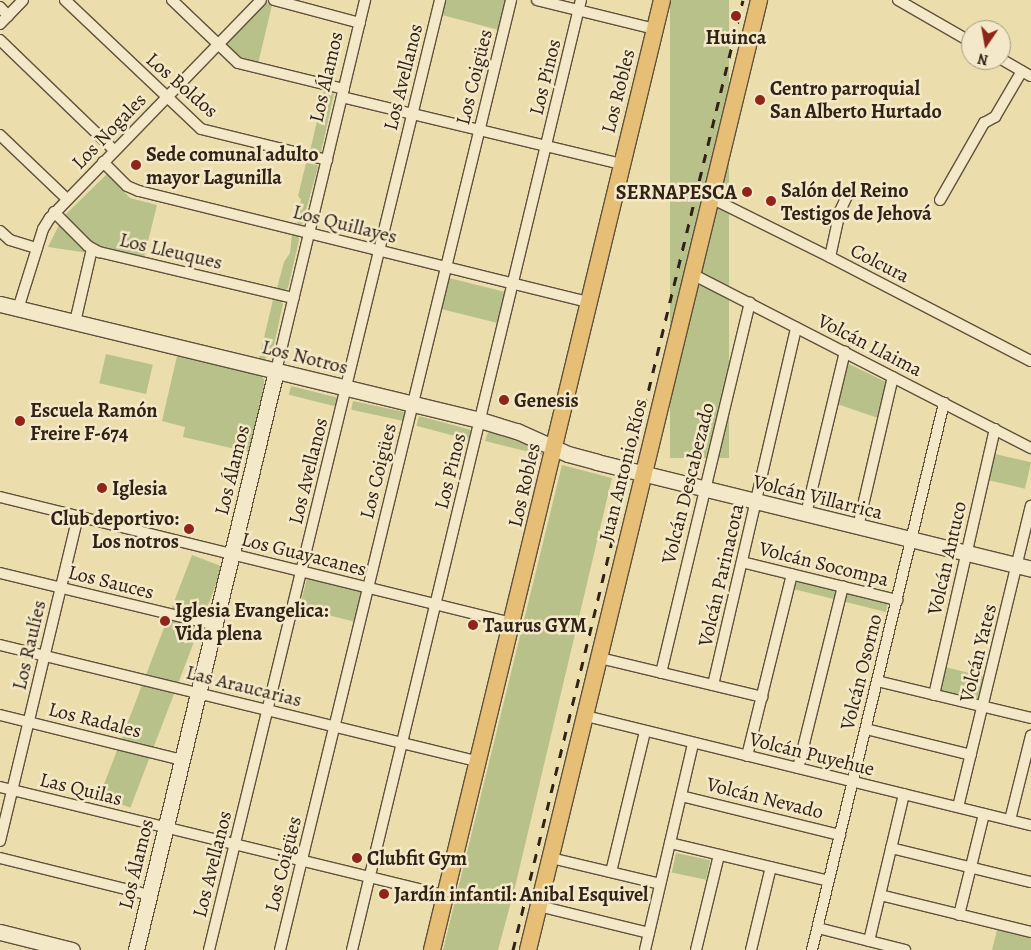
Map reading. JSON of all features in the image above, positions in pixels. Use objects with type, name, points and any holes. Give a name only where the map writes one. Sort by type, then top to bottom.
[{"type":"main road","name":"Los Robles","points":[[432,950],[662,0]]},
{"type":"main road","name":"Juan Antonio Ríos","points":[[528,950],[759,0]]},
{"type":"street","points":[[0,24],[23,0]]},
{"type":"street","name":"Los Boldos","points":[[65,0],[192,123],[205,131],[327,160]]},
{"type":"street","points":[[172,0],[233,59],[245,66],[412,114],[622,164]]},
{"type":"street","name":"Los Nogales","points":[[18,309],[37,248],[46,224],[54,212],[261,0]]},
{"type":"street","points":[[274,0],[360,23]]},
{"type":"street","name":"Los Álamos","points":[[136,950],[366,0]]},
{"type":"street","name":"Los Avellanos","points":[[210,950],[440,0]]},
{"type":"street","name":"Los Coigües","points":[[280,950],[511,0]]},
{"type":"street","points":[[537,0],[580,5],[655,29]]},
{"type":"street","points":[[898,0],[961,36]]},
{"type":"street","name":"Los Pinos","points":[[352,950],[580,5]]},
{"type":"street","points":[[0,7],[8,16]]},
{"type":"street","points":[[0,40],[114,150]]},
{"type":"street","points":[[940,200],[984,123],[995,117],[1027,74],[1011,65]]},
{"type":"street","points":[[0,135],[66,199]]},
{"type":"street","name":"Los Quillayes","points":[[103,162],[124,184],[135,190],[589,302]]},
{"type":"street","points":[[830,257],[840,212],[848,194]]},
{"type":"street","name":"Colcura","points":[[711,198],[1031,361]]},
{"type":"street","name":"Los Lleuques","points":[[54,212],[92,249],[294,298]]},
{"type":"street","points":[[0,231],[10,240],[37,248]]},
{"type":"street","points":[[75,322],[92,249]]},
{"type":"street","name":"Volcán Llaima","points":[[692,274],[1031,448]]},
{"type":"street","name":"Volcán Descabezado","points":[[661,672],[750,303]]},
{"type":"street","name":"Los Notros","points":[[0,304],[480,420],[517,431],[554,448],[597,462]]},
{"type":"street","name":"Volcán Parinacota","points":[[714,685],[796,327]]},
{"type":"street","points":[[806,514],[845,352]]},
{"type":"street","points":[[858,527],[893,377]]},
{"type":"street","name":"Volcán Osorno","points":[[812,950],[944,403]]},
{"type":"street","name":"Volcán Antuco","points":[[934,695],[995,429]]},
{"type":"street","name":"Volcán Villarrica","points":[[597,462],[1024,568]]},
{"type":"street","name":"Los Guayacanes","points":[[0,497],[512,623]]},
{"type":"street","name":"Volcán Yates","points":[[958,807],[983,706],[1024,568],[1031,506]]},
{"type":"street","name":"Los Raulíes","points":[[0,841],[78,516]]},
{"type":"street","name":"Volcán Socompa","points":[[742,562],[897,600]]},
{"type":"street","name":"Los Sauces","points":[[0,573],[215,625]]},
{"type":"street","points":[[747,756],[792,574]]},
{"type":"street","points":[[798,768],[843,586]]},
{"type":"street","name":"Las Araucarias","points":[[0,644],[479,762]]},
{"type":"street","points":[[600,658],[762,697]]},
{"type":"street","points":[[877,681],[1031,718]]},
{"type":"street","name":"Los Radales","points":[[0,715],[182,760]]},
{"type":"street","name":"Volcán Puyehue","points":[[586,716],[1031,825]]},
{"type":"street","points":[[866,729],[971,755]]},
{"type":"street","points":[[611,872],[645,731]]},
{"type":"street","points":[[1010,820],[1027,768],[1031,736]]},
{"type":"street","points":[[645,950],[693,743]]},
{"type":"street","name":"Las Quilas","points":[[0,787],[446,896]]},
{"type":"street","points":[[869,941],[904,794]]},
{"type":"street","name":"Volcán Nevado","points":[[681,796],[840,835]]},
{"type":"street","points":[[959,914],[984,814]]},
{"type":"street","points":[[670,843],[829,881]]},
{"type":"street","points":[[891,848],[1031,882]]},
{"type":"street","points":[[696,950],[719,855]]},
{"type":"street","points":[[0,858],[150,895]]},
{"type":"street","points":[[551,858],[660,884]]},
{"type":"street","points":[[751,950],[771,867]]},
{"type":"street","points":[[880,896],[1031,932]]},
{"type":"street","points":[[539,906],[649,933]]},
{"type":"street","points":[[818,928],[906,950]]},
{"type":"street","points":[[0,932],[45,947],[72,950]]},
{"type":"green space","points":[[446,0],[507,0],[499,30],[442,15]]},
{"type":"green space","points":[[670,0],[729,0],[729,458],[670,458]]},
{"type":"green space","points":[[266,3],[272,5],[258,64],[246,61],[224,46]]},
{"type":"green space","points":[[324,91],[334,94],[321,152],[318,153],[310,151]]},
{"type":"green space","points":[[306,163],[317,165],[318,167],[302,225],[297,224],[301,199],[298,196]]},
{"type":"green space","points":[[107,174],[130,198],[157,205],[143,261],[48,247],[63,217]]},
{"type":"green space","points":[[292,234],[298,235],[299,240],[288,288],[284,291],[277,288],[284,262],[290,253]]},
{"type":"green space","points":[[449,278],[505,292],[498,323],[441,309]]},
{"type":"green space","points":[[273,300],[281,301],[283,304],[272,354],[264,359],[259,358]]},
{"type":"green space","points":[[106,354],[153,365],[146,394],[99,383]]},
{"type":"green space","points":[[177,356],[261,376],[264,379],[249,452],[183,437],[185,427],[162,421]]},
{"type":"green space","points":[[849,364],[890,384],[881,419],[837,404],[845,366]]},
{"type":"green space","points":[[291,386],[348,400],[346,409],[289,395]]},
{"type":"green space","points":[[353,401],[413,414],[411,422],[351,410]]},
{"type":"green space","points":[[419,416],[480,432],[477,442],[416,426]]},
{"type":"green space","points":[[488,432],[506,436],[542,450],[542,455],[485,441]]},
{"type":"green space","points":[[995,454],[1031,462],[1025,489],[989,480]]},
{"type":"green space","points":[[562,465],[612,478],[515,887],[498,950],[443,950]]},
{"type":"green space","points":[[192,555],[223,567],[130,808],[100,796]]},
{"type":"green space","points":[[307,578],[363,592],[356,622],[300,608]]},
{"type":"green space","points":[[795,579],[888,602],[886,612],[793,589]]},
{"type":"green space","points":[[945,667],[985,677],[979,700],[976,702],[941,693],[940,689]]},
{"type":"green space","points":[[676,853],[710,860],[706,880],[672,873]]},
{"type":"green space","points":[[997,930],[1031,938],[1031,950],[992,950]]},
{"type":"railway","points":[[513,950],[743,0]]},
{"type":"place","name":"Huinca","points":[[736,16]]},
{"type":"place","name":"Centro parroquial San Alberto Hurtado","points":[[760,100]]},
{"type":"place","name":"Sede comunal adulto mayor Lagunilla","points":[[136,165]]},
{"type":"place","name":"SERNAPESCA","points":[[747,192]]},
{"type":"place","name":"Salón del Reino Testigos de Jehová","points":[[771,201]]},
{"type":"place","name":"Genesis","points":[[504,400]]},
{"type":"place","name":"Escuela Ramón Freire F-674","points":[[20,421]]},
{"type":"place","name":"Iglesia","points":[[102,488]]},
{"type":"place","name":"Club deportivo: Los notros","points":[[189,529]]},
{"type":"place","name":"Iglesia Evangelica: Vida plena","points":[[165,621]]},
{"type":"place","name":"Taurus GYM","points":[[473,625]]},
{"type":"place","name":"Clubfit Gym","points":[[357,858]]},
{"type":"place","name":"Jardín infantil: Anibal Esquivel","points":[[384,894]]}]
